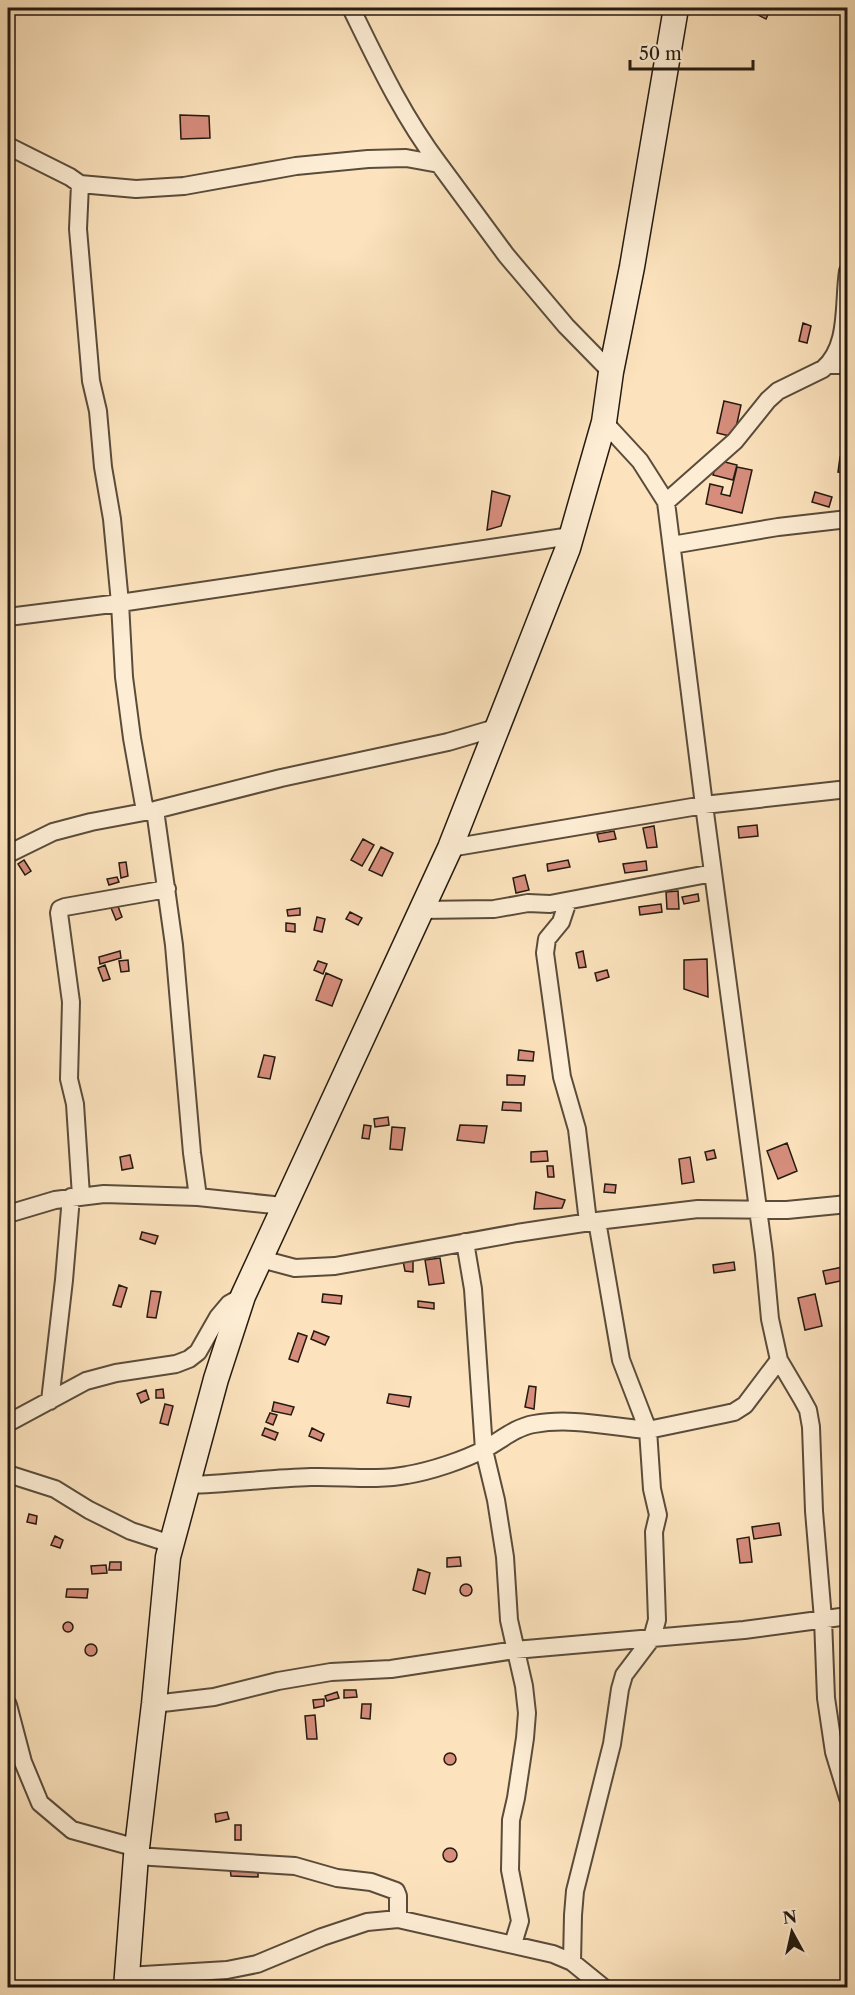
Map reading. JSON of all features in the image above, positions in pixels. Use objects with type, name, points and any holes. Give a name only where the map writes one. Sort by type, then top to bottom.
[{"type":"main road","points":[[127,1982],[136,1852],[171,1545],[216,1379],[243,1296],[450,848],[571,537],[604,422],[676,8]]},
{"type":"street","points":[[351,8],[383,74],[421,140],[506,255],[566,326],[611,372]]},
{"type":"street","points":[[8,147],[80,184],[136,189],[184,186],[296,166],[368,159],[406,158],[439,164]]},
{"type":"street","points":[[80,184],[78,229],[91,381],[98,411],[103,467],[112,519],[124,677],[132,738],[166,889],[174,945],[192,1153],[198,1197]]},
{"type":"street","points":[[666,502],[735,441],[778,391],[823,369],[828,364],[839,344],[842,332],[848,271]]},
{"type":"street","points":[[828,364],[848,365]]},
{"type":"street","points":[[604,422],[640,461],[666,502],[764,1254],[770,1319],[779,1360],[802,1399],[811,1427],[826,1698],[834,1752],[848,1798]]},
{"type":"street","points":[[672,545],[778,527],[848,519]]},
{"type":"street","points":[[8,617],[120,603],[571,537]]},
{"type":"street","points":[[8,854],[53,832],[91,822],[150,811],[281,778],[448,742],[499,727]]},
{"type":"street","points":[[450,848],[704,805],[848,789]]},
{"type":"street","points":[[421,910],[494,909],[528,903],[550,904],[713,873]]},
{"type":"street","points":[[50,1401],[76,1197],[75,1104],[69,1079],[71,1002],[58,913],[65,907],[166,889]]},
{"type":"street","points":[[568,901],[561,922],[547,939],[545,953],[562,1077],[577,1129],[621,1360],[648,1430],[652,1489],[658,1515],[654,1532],[657,1620],[652,1638],[624,1675],[620,1689],[612,1744],[575,1891],[572,1962]]},
{"type":"street","points":[[8,1214],[76,1197],[104,1194],[198,1197],[284,1206]]},
{"type":"street","points":[[261,1260],[295,1268],[335,1266],[593,1221],[698,1209],[787,1210],[848,1204]]},
{"type":"street","points":[[465,1242],[473,1289],[484,1450],[496,1500],[505,1557],[509,1620],[525,1686],[527,1713],[516,1798],[510,1820],[510,1870],[520,1921],[513,1944]]},
{"type":"street","points":[[8,1423],[86,1381],[116,1373],[176,1364],[189,1359],[198,1352],[218,1317],[229,1304],[243,1296]]},
{"type":"street","points":[[188,1485],[273,1478],[393,1477],[427,1470],[484,1450],[521,1428],[533,1424],[585,1423],[648,1430],[725,1414],[745,1405],[779,1360]]},
{"type":"street","points":[[8,1474],[55,1489],[89,1510],[131,1531],[171,1545]]},
{"type":"street","points":[[154,1704],[214,1696],[278,1681],[331,1672],[391,1670],[515,1650],[744,1630],[848,1616]]},
{"type":"street","points":[[8,1706],[23,1762],[40,1803],[72,1830],[136,1852],[295,1866],[338,1878],[371,1882],[396,1891],[398,1919]]},
{"type":"street","points":[[127,1982],[227,1970],[257,1964],[322,1937],[367,1922],[398,1919],[553,1954],[572,1962],[604,1988]]},
{"type":"building","points":[[759,8],[771,8],[766,19],[756,14]]},
{"type":"building","points":[[180,115],[209,116],[210,138],[181,139]]},
{"type":"building","points":[[803,323],[811,326],[807,343],[799,341]]},
{"type":"building","points":[[724,401],[741,405],[734,437],[717,433]]},
{"type":"building","points":[[840,457],[848,458],[848,473],[838,472]]},
{"type":"building","points":[[717,460],[737,465],[733,480],[713,475]]},
{"type":"building","points":[[737,467],[752,470],[742,513],[706,504],[710,484],[723,487],[721,494],[730,496]]},
{"type":"building","points":[[492,491],[510,496],[501,526],[487,530]]},
{"type":"building","points":[[815,492],[832,497],[829,507],[812,502]]},
{"type":"building","points":[[757,825],[758,836],[739,838],[738,827]]},
{"type":"building","points":[[654,826],[657,847],[647,848],[643,828]]},
{"type":"building","points":[[614,831],[616,839],[599,842],[597,834]]},
{"type":"building","points":[[363,839],[374,845],[362,866],[351,860]]},
{"type":"building","points":[[381,847],[393,853],[382,876],[369,870]]},
{"type":"building","points":[[24,860],[31,871],[25,875],[18,864]]},
{"type":"building","points":[[568,860],[570,867],[548,871],[547,864]]},
{"type":"building","points":[[646,861],[647,870],[625,873],[623,864]]},
{"type":"building","points":[[126,862],[128,876],[121,878],[119,863]]},
{"type":"building","points":[[525,875],[529,890],[516,893],[513,878]]},
{"type":"building","points":[[117,877],[119,882],[109,885],[107,879]]},
{"type":"building","points":[[678,891],[679,909],[667,909],[666,892]]},
{"type":"building","points":[[698,894],[699,901],[684,904],[682,897]]},
{"type":"building","points":[[116,901],[122,917],[116,920],[109,903]]},
{"type":"building","points":[[661,904],[662,912],[640,915],[639,907]]},
{"type":"building","points":[[300,908],[300,915],[288,916],[287,910]]},
{"type":"building","points":[[350,912],[362,918],[358,925],[346,919]]},
{"type":"building","points":[[317,917],[325,919],[322,932],[314,930]]},
{"type":"building","points":[[286,923],[295,924],[295,932],[286,931]]},
{"type":"building","points":[[120,951],[121,958],[100,964],[99,957]]},
{"type":"building","points":[[583,951],[586,967],[579,968],[576,953]]},
{"type":"building","points":[[707,959],[708,997],[684,989],[684,960]]},
{"type":"building","points":[[128,960],[129,971],[121,972],[119,961]]},
{"type":"building","points":[[318,961],[327,964],[323,974],[314,970]]},
{"type":"building","points":[[105,965],[110,979],[103,981],[98,968]]},
{"type":"building","points":[[607,970],[609,977],[597,981],[595,973]]},
{"type":"building","points":[[326,973],[342,980],[332,1006],[316,1000]]},
{"type":"building","points":[[519,1050],[534,1052],[533,1061],[518,1060]]},
{"type":"building","points":[[264,1055],[275,1057],[270,1079],[258,1077]]},
{"type":"building","points":[[507,1075],[525,1076],[524,1085],[507,1085]]},
{"type":"building","points":[[503,1102],[521,1103],[521,1111],[502,1110]]},
{"type":"building","points":[[388,1117],[389,1125],[375,1127],[374,1119]]},
{"type":"building","points":[[364,1125],[371,1126],[369,1139],[362,1138]]},
{"type":"building","points":[[460,1125],[487,1126],[484,1143],[457,1140]]},
{"type":"building","points":[[392,1127],[405,1128],[402,1150],[390,1149]]},
{"type":"building","points":[[787,1143],[797,1171],[778,1179],[767,1151]]},
{"type":"building","points":[[714,1150],[716,1158],[707,1160],[705,1152]]},
{"type":"building","points":[[547,1151],[548,1161],[531,1162],[531,1152]]},
{"type":"building","points":[[130,1155],[133,1168],[122,1170],[120,1157]]},
{"type":"building","points":[[690,1157],[694,1182],[682,1184],[679,1159]]},
{"type":"building","points":[[547,1166],[553,1166],[554,1177],[548,1177]]},
{"type":"building","points":[[605,1184],[616,1185],[615,1193],[604,1192]]},
{"type":"building","points":[[536,1192],[565,1200],[562,1208],[534,1209]]},
{"type":"building","points":[[142,1232],[158,1236],[155,1244],[140,1239]]},
{"type":"building","points":[[440,1258],[444,1283],[429,1285],[425,1260]]},
{"type":"building","points":[[413,1260],[413,1272],[405,1271],[403,1261]]},
{"type":"building","points":[[734,1262],[735,1270],[714,1273],[713,1265]]},
{"type":"building","points":[[843,1267],[845,1280],[826,1284],[823,1271]]},
{"type":"building","points":[[119,1285],[127,1288],[121,1307],[113,1305]]},
{"type":"building","points":[[151,1291],[161,1292],[156,1318],[147,1317]]},
{"type":"building","points":[[323,1294],[342,1296],[341,1304],[322,1302]]},
{"type":"building","points":[[815,1294],[822,1326],[805,1330],[798,1298]]},
{"type":"building","points":[[418,1301],[434,1303],[434,1309],[418,1307]]},
{"type":"building","points":[[314,1331],[329,1337],[325,1345],[311,1339]]},
{"type":"building","points":[[298,1333],[307,1336],[298,1362],[289,1359]]},
{"type":"building","points":[[529,1386],[536,1387],[534,1409],[525,1407]]},
{"type":"building","points":[[163,1389],[164,1398],[156,1398],[156,1390]]},
{"type":"building","points":[[146,1390],[149,1399],[141,1403],[137,1394]]},
{"type":"building","points":[[389,1394],[411,1397],[409,1407],[387,1403]]},
{"type":"building","points":[[274,1402],[294,1407],[291,1415],[272,1411]]},
{"type":"building","points":[[165,1404],[173,1406],[168,1425],[160,1423]]},
{"type":"building","points":[[270,1413],[277,1415],[273,1425],[266,1422]]},
{"type":"building","points":[[265,1428],[278,1433],[275,1440],[262,1435]]},
{"type":"building","points":[[312,1428],[324,1434],[321,1441],[309,1436]]},
{"type":"building","points":[[29,1514],[37,1516],[36,1524],[27,1522]]},
{"type":"building","points":[[779,1523],[781,1535],[754,1539],[752,1527]]},
{"type":"building","points":[[55,1536],[63,1540],[60,1548],[51,1545]]},
{"type":"building","points":[[749,1537],[752,1562],[740,1563],[737,1539]]},
{"type":"building","points":[[460,1557],[461,1566],[447,1567],[447,1558]]},
{"type":"building","points":[[110,1562],[121,1562],[121,1570],[109,1570]]},
{"type":"building","points":[[106,1565],[107,1573],[92,1574],[91,1566]]},
{"type":"building","points":[[418,1569],[430,1573],[425,1594],[413,1590]]},
{"type":"building","points":[[468,1584],[472,1590],[468,1596],[464,1596],[460,1588]]},
{"type":"building","points":[[67,1589],[88,1589],[87,1598],[66,1597]]},
{"type":"building","points":[[68,1622],[72,1623],[72,1631],[68,1632],[64,1631],[63,1627],[64,1623]]},
{"type":"building","points":[[93,1644],[96,1645],[96,1655],[89,1656],[86,1655],[85,1648],[86,1645]]},
{"type":"building","points":[[344,1690],[356,1690],[357,1697],[344,1698]]},
{"type":"building","points":[[337,1692],[339,1698],[327,1701],[325,1696]]},
{"type":"building","points":[[324,1699],[324,1706],[314,1708],[313,1700]]},
{"type":"building","points":[[362,1704],[371,1704],[370,1719],[361,1718]]},
{"type":"building","points":[[315,1715],[317,1739],[307,1739],[305,1716]]},
{"type":"building","points":[[452,1753],[456,1759],[452,1765],[448,1765],[444,1757]]},
{"type":"building","points":[[227,1812],[229,1819],[216,1822],[215,1814]]},
{"type":"building","points":[[235,1825],[241,1825],[241,1840],[235,1840]]},
{"type":"building","points":[[450,1848],[455,1850],[457,1855],[455,1860],[450,1862],[445,1860],[443,1855],[445,1850]]},
{"type":"building","points":[[230,1868],[258,1869],[258,1877],[231,1876]]}]
